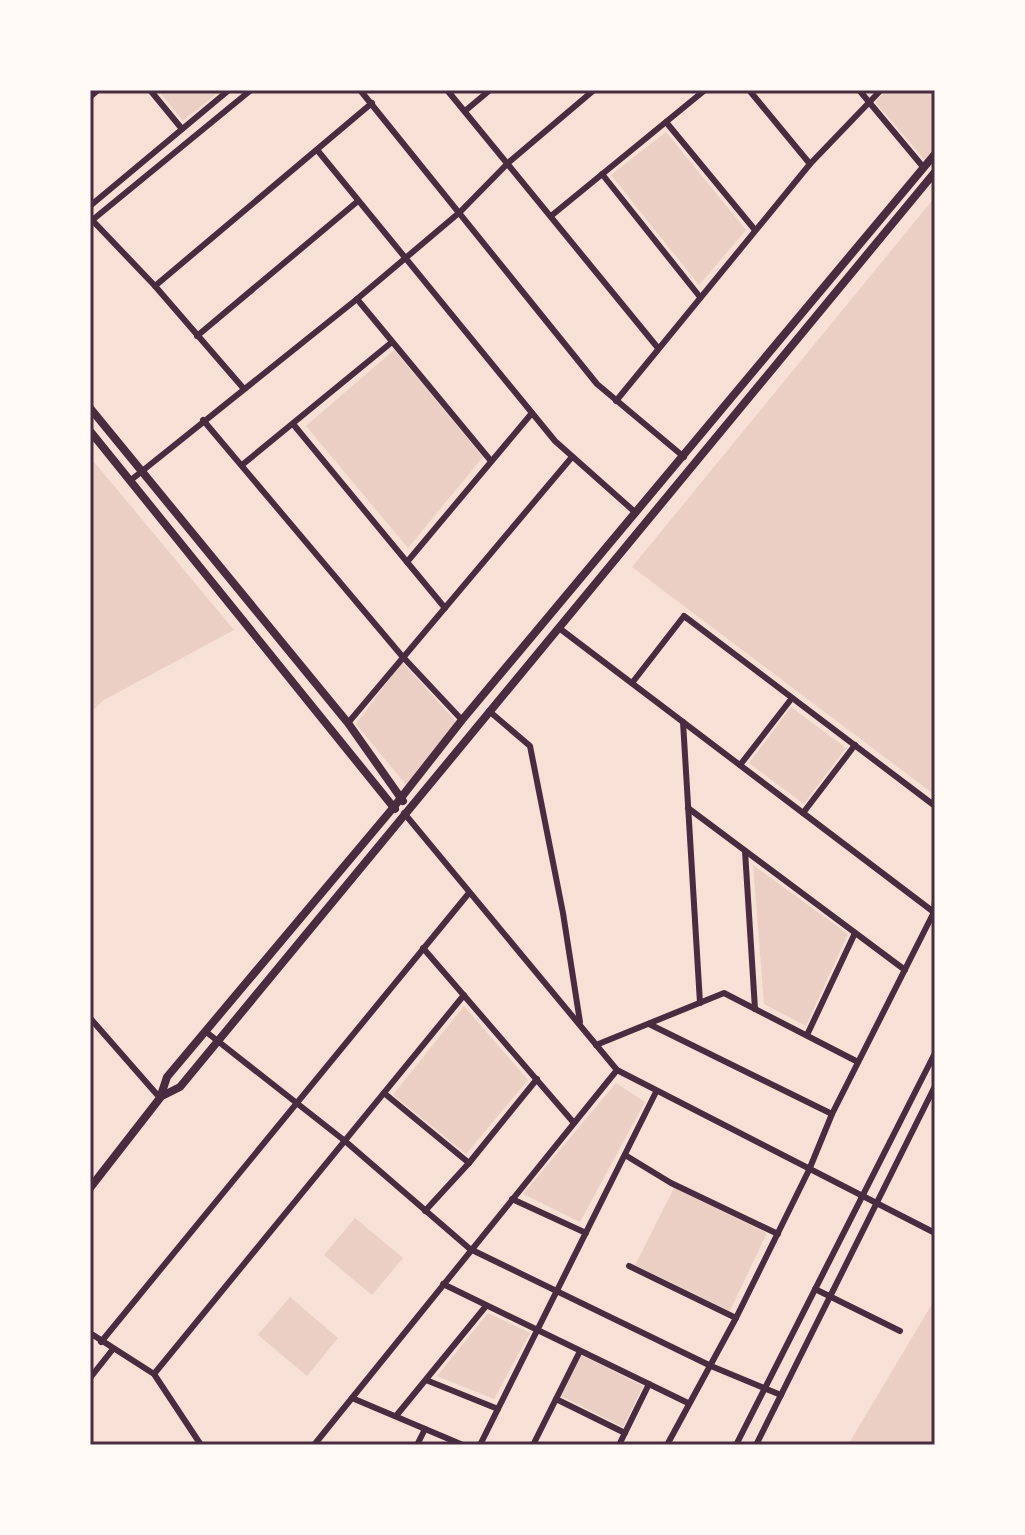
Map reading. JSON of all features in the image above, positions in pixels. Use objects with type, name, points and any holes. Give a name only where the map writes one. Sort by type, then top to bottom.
[{"type":"street","points":[[90,97],[98,90]]},
{"type":"street","points":[[150,90],[182,129]]},
{"type":"street","points":[[90,206],[229,90]]},
{"type":"street","points":[[244,389],[155,286],[91,222],[251,90]]},
{"type":"street","points":[[360,90],[597,384],[684,457]]},
{"type":"street","points":[[447,90],[658,348]]},
{"type":"street","points":[[465,111],[490,90]]},
{"type":"street","points":[[131,480],[357,299],[460,212],[508,163],[594,90]]},
{"type":"street","points":[[551,216],[705,90]]},
{"type":"street","points":[[749,90],[810,164]]},
{"type":"street","points":[[859,90],[924,168]]},
{"type":"street","points":[[616,401],[810,164],[881,90]]},
{"type":"street","points":[[155,286],[372,103]]},
{"type":"street","points":[[666,122],[755,230]]},
{"type":"street","points":[[318,151],[555,441],[636,513]]},
{"type":"street","points":[[90,1188],[160,1098],[167,1077],[935,154]]},
{"type":"street","points":[[160,1098],[180,1087],[935,172]]},
{"type":"street","points":[[602,174],[700,297]]},
{"type":"street","points":[[197,336],[358,201]]},
{"type":"street","points":[[357,299],[491,461]]},
{"type":"street","points":[[242,465],[392,342]]},
{"type":"street","points":[[90,408],[348,723],[402,797],[404,813]]},
{"type":"street","points":[[407,562],[532,413]]},
{"type":"street","points":[[203,420],[402,656],[462,720]]},
{"type":"street","points":[[293,424],[445,608]]},
{"type":"street","points":[[90,431],[393,808],[404,813],[617,1070],[935,1233]]},
{"type":"street","points":[[348,723],[572,457]]},
{"type":"street","points":[[632,683],[684,616],[935,806]]},
{"type":"street","points":[[557,627],[934,912]]},
{"type":"street","points":[[740,765],[792,698]]},
{"type":"street","points":[[489,711],[530,746],[563,913],[580,1026]]},
{"type":"street","points":[[683,722],[700,1003]]},
{"type":"street","points":[[803,813],[855,745]]},
{"type":"street","points":[[688,808],[905,970]]},
{"type":"street","points":[[745,851],[755,1009]]},
{"type":"street","points":[[101,1342],[469,893]]},
{"type":"street","points":[[667,1445],[778,1234],[832,1114],[934,912],[935,900]]},
{"type":"street","points":[[807,1035],[855,933]]},
{"type":"street","points":[[423,948],[574,1123]]},
{"type":"street","points":[[596,1045],[724,993],[858,1062]]},
{"type":"street","points":[[154,1374],[464,995]]},
{"type":"street","points":[[90,1018],[160,1098]]},
{"type":"street","points":[[649,1024],[832,1114]]},
{"type":"street","points":[[205,1031],[345,1141],[470,1249],[711,1366],[781,1395]]},
{"type":"street","points":[[736,1445],[935,1053]]},
{"type":"street","points":[[314,1445],[617,1070]]},
{"type":"street","points":[[425,1211],[469,1163],[537,1079]]},
{"type":"street","points":[[756,1445],[935,1086]]},
{"type":"street","points":[[480,1445],[656,1092]]},
{"type":"street","points":[[384,1093],[469,1163]]},
{"type":"street","points":[[625,1155],[671,1183],[778,1234]]},
{"type":"street","points":[[512,1199],[586,1233]]},
{"type":"street","points":[[629,1266],[736,1318]]},
{"type":"street","points":[[443,1284],[688,1403]]},
{"type":"street","points":[[815,1289],[900,1331]]},
{"type":"street","points":[[396,1416],[486,1306]]},
{"type":"street","points":[[90,1333],[154,1374],[201,1445]]},
{"type":"street","points":[[90,1378],[113,1349]]},
{"type":"street","points":[[536,1444],[580,1351]]},
{"type":"street","points":[[426,1380],[498,1409]]},
{"type":"street","points":[[619,1445],[649,1384]]},
{"type":"street","points":[[352,1398],[463,1445]]},
{"type":"street","points":[[556,1399],[625,1433]]},
{"type":"street","points":[[417,1445],[425,1429]]},
{"type":"shaded area","points":[[158,90],[221,90],[183,121]]},
{"type":"shaded area","points":[[887,90],[935,90],[935,148],[925,160],[875,102]]},
{"type":"shaded area","points":[[666,132],[746,230],[699,285],[611,175]]},
{"type":"shaded area","points":[[935,197],[935,795],[632,567]]},
{"type":"shaded area","points":[[394,350],[483,457],[408,548],[306,426]]},
{"type":"shaded area","points":[[90,457],[234,630],[104,700],[90,713]]},
{"type":"shaded area","points":[[402,662],[460,726],[408,787],[356,724]]},
{"type":"shaded area","points":[[791,707],[846,748],[804,804],[749,763]]},
{"type":"shaded area","points":[[753,865],[848,934],[806,1026],[764,1004]]},
{"type":"shaded area","points":[[464,1006],[528,1080],[466,1154],[393,1095]]},
{"type":"shaded area","points":[[616,1083],[645,1102],[580,1222],[523,1194]]},
{"type":"shaded area","points":[[674,1188],[767,1233],[730,1311],[635,1265]]},
{"type":"shaded area","points":[[355,1218],[403,1258],[372,1295],[324,1255]]},
{"type":"shaded area","points":[[290,1297],[338,1338],[307,1376],[258,1335]]},
{"type":"shaded area","points":[[935,1299],[935,1445],[848,1445]]},
{"type":"shaded area","points":[[488,1313],[530,1333],[494,1399],[437,1376]]},
{"type":"shaded area","points":[[581,1355],[643,1386],[623,1427],[561,1396]]}]
